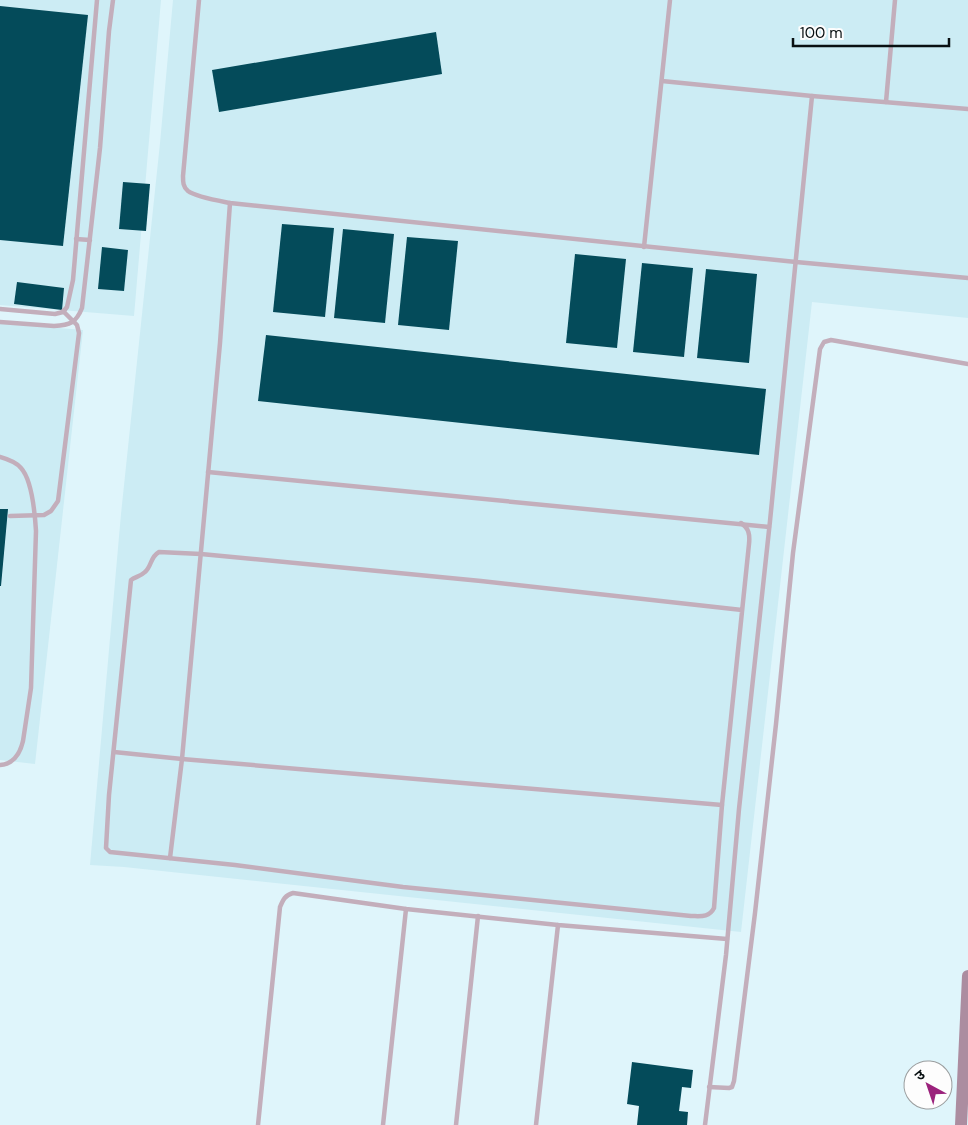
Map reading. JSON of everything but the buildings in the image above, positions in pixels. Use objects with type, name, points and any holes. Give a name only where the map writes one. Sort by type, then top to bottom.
[{"type":"street","points":[[960,1125],[968,976]]},
{"type":"lane","points":[[0,309],[55,314],[67,307],[73,280],[97,0]]},
{"type":"lane","points":[[0,322],[54,326],[74,321],[80,314],[100,148],[111,0]]},
{"type":"lane","points":[[199,0],[183,176],[184,185],[188,191],[197,195],[230,203],[644,247],[968,278]]},
{"type":"lane","points":[[644,247],[670,0]]},
{"type":"lane","points":[[886,102],[896,0]]},
{"type":"lane","points":[[662,81],[968,109]]},
{"type":"lane","points":[[705,1125],[727,940],[812,96]]},
{"type":"lane","points":[[170,858],[182,759],[201,554],[220,343],[230,203]]},
{"type":"lane","points":[[76,240],[90,240]]},
{"type":"lane","points":[[10,516],[44,515],[52,511],[58,501],[80,333],[74,321],[63,311]]},
{"type":"lane","points":[[710,1087],[729,1088],[734,1081],[774,744],[793,553],[820,349],[824,342],[831,340],[968,364]]},
{"type":"lane","points":[[0,457],[22,468],[34,508],[36,531],[31,688],[23,741],[17,756],[9,763],[0,765]]},
{"type":"lane","points":[[208,472],[769,527]]},
{"type":"lane","points":[[741,523],[748,530],[750,537],[722,805],[714,908],[710,914],[704,916],[403,887],[110,852],[107,849],[109,796],[131,579],[146,572],[154,555],[159,552],[201,554],[472,580],[742,610]]},
{"type":"lane","points":[[114,752],[722,805]]},
{"type":"lane","points":[[258,1125],[280,907],[284,897],[288,894],[558,925],[727,940]]},
{"type":"lane","points":[[383,1125],[406,909]]},
{"type":"lane","points":[[456,1125],[478,916]]},
{"type":"lane","points":[[536,1125],[558,925]]},
{"type":"shaded area","points":[[0,0],[161,0],[134,316],[0,305]]},
{"type":"shaded area","points":[[173,0],[968,0],[968,318],[812,302],[741,932],[90,865],[121,514]]},
{"type":"shaded area","points":[[0,323],[83,330],[35,764],[0,760]]}]
